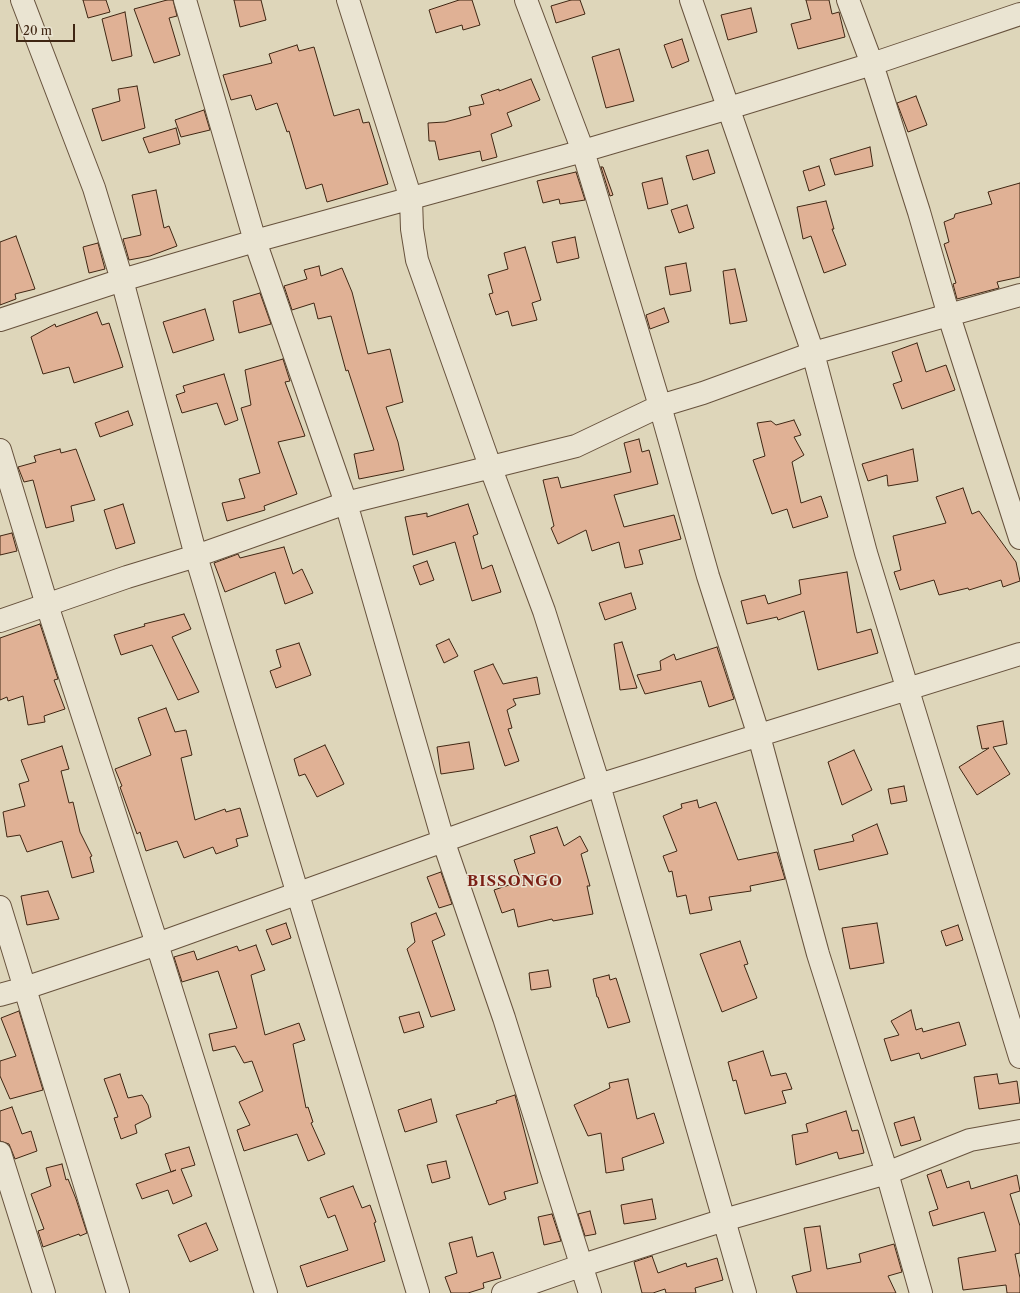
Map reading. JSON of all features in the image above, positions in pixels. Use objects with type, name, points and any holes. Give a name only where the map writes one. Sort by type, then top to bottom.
[{"type":"street","points":[[22,0],[94,188],[122,280],[196,556],[418,1293]]},
{"type":"street","points":[[185,0],[255,241],[346,503],[442,840],[504,1018],[583,1265],[590,1293]]},
{"type":"street","points":[[348,0],[411,199],[412,229],[417,260],[490,466],[544,611],[599,785],[745,1293]]},
{"type":"street","points":[[526,0],[583,151],[660,406],[708,576],[759,736],[818,954],[886,1172],[921,1293]]},
{"type":"street","points":[[691,0],[813,353],[866,553],[1020,1057]]},
{"type":"street","points":[[848,0],[872,64],[919,212],[948,316],[1020,538]]},
{"type":"street","points":[[0,320],[122,280],[255,241],[583,151],[729,108],[872,64],[1016,10]]},
{"type":"street","points":[[0,621],[127,577],[196,556],[346,503],[490,466],[576,446],[660,406],[703,393],[813,353],[1020,295]]},
{"type":"street","points":[[0,450],[47,605],[157,944],[266,1293]]},
{"type":"street","points":[[0,994],[25,988],[157,944],[442,840],[599,785],[1020,654]]},
{"type":"street","points":[[0,908],[118,1293]]},
{"type":"street","points":[[503,1293],[583,1265],[724,1220],[886,1172],[970,1140],[1020,1131]]},
{"type":"street","points":[[0,1153],[44,1293]]},
{"type":"building","points":[[83,0],[106,0],[110,12],[88,18]]},
{"type":"building","points":[[167,0],[173,0],[177,16],[169,18],[180,55],[154,63],[134,9]]},
{"type":"building","points":[[234,0],[261,0],[266,20],[240,27]]},
{"type":"building","points":[[459,0],[472,0],[480,25],[463,30],[462,25],[436,33],[429,10]]},
{"type":"building","points":[[571,0],[580,0],[585,14],[556,23],[551,6]]},
{"type":"building","points":[[806,0],[829,0],[832,14],[839,12],[845,37],[798,49],[791,24],[811,19]]},
{"type":"building","points":[[751,8],[757,32],[728,40],[721,15]]},
{"type":"building","points":[[125,12],[132,56],[112,61],[102,19]]},
{"type":"building","points":[[682,39],[689,61],[672,68],[664,45]]},
{"type":"building","points":[[297,45],[299,51],[314,47],[334,116],[359,109],[363,123],[369,122],[388,184],[327,202],[322,184],[306,189],[289,131],[287,132],[277,103],[256,110],[251,95],[231,100],[223,75],[272,63],[269,54]]},
{"type":"building","points":[[619,49],[634,101],[606,108],[592,57]]},
{"type":"building","points":[[531,79],[540,100],[507,113],[512,126],[491,134],[497,157],[482,161],[480,151],[439,160],[435,141],[429,141],[428,123],[445,122],[471,115],[469,107],[484,104],[481,95],[499,89],[499,91]]},
{"type":"building","points":[[137,86],[145,128],[102,141],[92,109],[120,101],[118,89]]},
{"type":"building","points":[[916,96],[927,125],[908,132],[897,103]]},
{"type":"building","points":[[204,110],[210,130],[181,137],[175,120]]},
{"type":"building","points":[[176,128],[180,144],[149,153],[143,138]]},
{"type":"building","points":[[870,147],[873,166],[835,175],[830,159]]},
{"type":"building","points":[[708,150],[715,173],[693,180],[686,156]]},
{"type":"building","points":[[819,166],[825,185],[809,191],[803,171]]},
{"type":"building","points":[[601,167],[603,167],[613,195],[610,196]]},
{"type":"building","points":[[576,172],[585,200],[560,204],[559,199],[543,203],[537,181]]},
{"type":"building","points":[[662,178],[668,204],[648,209],[642,183]]},
{"type":"building","points":[[1020,183],[1020,277],[997,282],[999,288],[957,299],[953,284],[956,283],[944,244],[949,242],[944,222],[954,218],[955,214],[992,204],[988,192]]},
{"type":"building","points":[[156,190],[164,228],[169,226],[177,246],[150,256],[129,260],[123,239],[141,235],[132,195]]},
{"type":"building","points":[[826,201],[834,229],[832,229],[846,265],[824,273],[811,236],[803,239],[797,207]]},
{"type":"building","points":[[687,205],[694,228],[679,233],[671,210]]},
{"type":"building","points":[[16,236],[35,289],[15,294],[16,299],[0,305],[0,242]]},
{"type":"building","points":[[575,237],[579,258],[557,263],[552,242]]},
{"type":"building","points":[[98,243],[105,269],[89,273],[83,247]]},
{"type":"building","points":[[525,247],[541,300],[532,303],[537,320],[512,326],[508,311],[496,315],[489,294],[493,293],[488,275],[508,269],[504,253]]},
{"type":"building","points":[[686,263],[691,291],[670,295],[665,267]]},
{"type":"building","points":[[319,266],[321,276],[342,268],[352,292],[368,354],[390,349],[403,402],[386,407],[398,442],[404,470],[359,479],[354,454],[374,450],[348,370],[346,371],[331,316],[318,319],[314,303],[292,310],[284,286],[307,279],[304,270]]},
{"type":"building","points":[[735,269],[747,321],[730,324],[723,271]]},
{"type":"building","points":[[260,293],[271,324],[239,333],[233,301]]},
{"type":"building","points":[[664,308],[669,322],[650,329],[646,315]]},
{"type":"building","points":[[205,309],[214,340],[173,353],[163,322]]},
{"type":"building","points":[[97,312],[102,325],[109,323],[123,367],[74,383],[69,367],[43,374],[31,337],[55,324],[56,327]]},
{"type":"building","points":[[917,343],[926,372],[946,365],[955,390],[902,409],[893,384],[902,381],[892,352]]},
{"type":"building","points":[[283,359],[290,381],[285,382],[305,436],[278,442],[297,494],[264,506],[265,510],[227,521],[222,503],[245,498],[239,479],[260,473],[241,408],[251,405],[245,370]]},
{"type":"building","points":[[224,374],[238,420],[225,425],[217,403],[182,413],[176,395],[185,392],[183,386]]},
{"type":"building","points":[[128,411],[133,425],[100,437],[95,423]]},
{"type":"building","points":[[794,420],[801,435],[794,437],[804,455],[792,462],[801,503],[821,496],[828,517],[793,528],[787,509],[772,514],[753,460],[765,456],[757,423],[771,421],[776,425]]},
{"type":"building","points":[[639,439],[642,452],[649,450],[658,484],[614,495],[624,527],[674,515],[681,539],[639,550],[643,564],[625,568],[619,542],[592,551],[586,530],[558,544],[551,528],[554,526],[543,480],[558,477],[561,488],[631,472],[624,443]]},
{"type":"building","points":[[60,449],[61,453],[76,449],[95,500],[71,506],[74,521],[46,528],[33,480],[24,482],[18,467],[36,462],[34,456]]},
{"type":"building","points":[[913,449],[918,481],[888,486],[887,475],[868,481],[862,464]]},
{"type":"building","points":[[963,488],[972,514],[979,511],[1016,562],[1020,581],[1003,587],[1001,580],[969,590],[968,588],[939,595],[934,580],[900,590],[894,572],[901,570],[893,536],[946,523],[936,497]]},
{"type":"building","points":[[123,504],[135,543],[116,549],[104,510]]},
{"type":"building","points":[[468,504],[478,534],[473,536],[482,569],[492,565],[501,592],[472,601],[455,542],[413,555],[405,517],[427,513],[427,517]]},
{"type":"building","points":[[12,533],[17,551],[0,555],[0,536]]},
{"type":"building","points":[[284,547],[293,574],[302,569],[313,593],[285,604],[275,572],[225,592],[214,563],[238,554],[240,558]]},
{"type":"building","points":[[427,561],[434,580],[420,585],[413,566]]},
{"type":"building","points":[[847,572],[857,633],[871,629],[878,653],[818,670],[804,611],[778,620],[777,617],[747,624],[741,601],[765,595],[768,604],[801,594],[799,580]]},
{"type":"building","points":[[631,593],[636,609],[605,620],[599,603]]},
{"type":"building","points":[[184,614],[191,629],[172,637],[199,692],[178,700],[152,645],[121,655],[114,635],[145,626],[144,624]]},
{"type":"building","points":[[40,624],[58,679],[54,680],[65,709],[44,716],[45,722],[28,725],[23,696],[8,701],[7,697],[0,700],[0,638]]},
{"type":"building","points":[[449,639],[458,656],[444,663],[436,645]]},
{"type":"building","points":[[622,642],[637,688],[620,690],[614,644]]},
{"type":"building","points":[[299,643],[311,675],[276,688],[270,671],[281,667],[276,650]]},
{"type":"building","points":[[717,647],[734,699],[709,707],[701,681],[645,694],[637,675],[661,670],[660,661],[674,654],[676,660]]},
{"type":"building","points":[[493,664],[503,684],[537,677],[540,694],[513,699],[516,705],[507,710],[512,728],[508,729],[519,761],[505,766],[474,671]]},
{"type":"building","points":[[166,708],[175,732],[186,730],[192,755],[181,758],[195,820],[225,809],[226,812],[240,808],[248,836],[236,839],[238,846],[216,854],[213,847],[184,858],[177,841],[146,851],[140,832],[137,834],[115,769],[151,755],[138,718]]},
{"type":"building","points":[[1003,721],[1007,744],[993,747],[1010,774],[977,795],[959,767],[989,748],[982,749],[977,726]]},
{"type":"building","points":[[469,742],[474,769],[441,774],[437,747]]},
{"type":"building","points":[[325,745],[344,784],[317,797],[305,774],[299,776],[294,759]]},
{"type":"building","points":[[62,746],[69,769],[61,771],[69,803],[73,802],[80,832],[92,856],[90,857],[94,872],[72,878],[62,841],[27,852],[20,835],[7,837],[3,812],[25,806],[19,784],[29,781],[21,760]]},
{"type":"building","points":[[854,750],[872,790],[842,805],[828,762]]},
{"type":"building","points":[[904,786],[907,801],[891,804],[888,789]]},
{"type":"building","points":[[697,800],[699,808],[716,802],[738,860],[777,852],[785,879],[750,886],[751,891],[709,897],[712,910],[690,914],[686,895],[677,897],[672,871],[669,872],[663,856],[677,851],[663,816],[682,808],[681,804]]},
{"type":"building","points":[[877,824],[888,854],[819,870],[814,850],[854,841],[852,835]]},
{"type":"building","points":[[557,827],[564,846],[580,836],[588,851],[581,854],[590,886],[587,886],[593,914],[553,921],[552,919],[518,927],[514,909],[502,913],[494,890],[521,881],[514,860],[535,853],[530,836]]},
{"type":"building","points":[[441,872],[452,904],[439,908],[427,877]]},
{"type":"building","points":[[48,891],[59,919],[27,925],[21,896]]},
{"type":"building","points":[[436,913],[445,935],[432,941],[455,1010],[431,1017],[407,949],[415,942],[411,923]]},
{"type":"building","points":[[286,923],[291,938],[272,945],[266,930]]},
{"type":"building","points":[[877,923],[884,963],[850,969],[842,928]]},
{"type":"building","points":[[958,925],[963,940],[946,946],[941,931]]},
{"type":"building","points":[[740,941],[748,964],[744,965],[757,998],[722,1012],[700,954]]},
{"type":"building","points":[[256,945],[265,970],[251,975],[265,1035],[299,1023],[305,1040],[293,1044],[306,1108],[308,1107],[313,1122],[311,1123],[325,1154],[308,1161],[297,1134],[244,1151],[237,1130],[250,1125],[239,1102],[263,1091],[252,1061],[244,1063],[235,1046],[213,1051],[209,1034],[237,1028],[218,971],[182,982],[174,957],[194,951],[197,960],[237,946],[239,951]]},
{"type":"building","points":[[548,970],[551,987],[531,990],[529,973]]},
{"type":"building","points":[[609,975],[610,980],[616,978],[630,1022],[608,1028],[597,997],[593,979]]},
{"type":"building","points":[[911,1010],[916,1030],[922,1028],[923,1032],[959,1022],[966,1045],[921,1059],[919,1053],[891,1061],[884,1039],[899,1035],[891,1021]]},
{"type":"building","points":[[19,1011],[43,1090],[10,1099],[0,1076],[0,1061],[16,1056],[1,1018]]},
{"type":"building","points":[[419,1012],[424,1027],[404,1033],[399,1017]]},
{"type":"building","points":[[763,1051],[771,1076],[786,1073],[792,1089],[782,1091],[786,1103],[745,1114],[736,1080],[733,1081],[728,1062]]},
{"type":"building","points":[[120,1074],[128,1098],[142,1095],[148,1105],[151,1117],[135,1125],[137,1133],[121,1139],[114,1118],[118,1117],[104,1079]]},
{"type":"building","points":[[997,1074],[999,1084],[1017,1081],[1020,1103],[979,1109],[974,1077]]},
{"type":"building","points":[[628,1079],[637,1119],[654,1113],[664,1143],[622,1158],[624,1170],[606,1173],[601,1133],[588,1136],[574,1105],[610,1088],[609,1083]]},
{"type":"building","points":[[515,1095],[538,1183],[504,1192],[506,1199],[489,1205],[456,1115],[497,1103],[496,1101]]},
{"type":"building","points":[[431,1099],[437,1122],[405,1132],[398,1110]]},
{"type":"building","points":[[12,1107],[22,1134],[31,1131],[37,1151],[15,1159],[9,1144],[0,1141],[0,1111]]},
{"type":"building","points":[[846,1111],[852,1131],[858,1130],[864,1153],[839,1159],[837,1152],[796,1165],[792,1135],[808,1132],[806,1124]]},
{"type":"building","points":[[914,1117],[921,1140],[901,1146],[894,1123]]},
{"type":"building","points":[[189,1147],[195,1165],[181,1169],[192,1196],[173,1204],[168,1190],[142,1199],[136,1184],[171,1172],[165,1154]]},
{"type":"building","points":[[446,1161],[450,1178],[432,1183],[427,1165]]},
{"type":"building","points":[[62,1164],[66,1180],[68,1179],[76,1199],[87,1233],[80,1236],[79,1234],[43,1247],[38,1231],[44,1229],[31,1194],[51,1186],[46,1168]]},
{"type":"building","points":[[941,1170],[947,1188],[969,1181],[971,1189],[1017,1175],[1020,1191],[1010,1194],[1020,1226],[1020,1253],[1015,1254],[1020,1278],[1020,1293],[1007,1293],[1006,1285],[963,1290],[958,1258],[996,1251],[984,1212],[933,1226],[929,1212],[938,1209],[927,1175]]},
{"type":"building","points":[[353,1186],[362,1208],[370,1205],[376,1222],[374,1223],[385,1261],[307,1287],[300,1266],[348,1250],[335,1215],[328,1218],[320,1198]]},
{"type":"building","points":[[652,1199],[656,1219],[624,1224],[621,1205]]},
{"type":"building","points":[[590,1211],[596,1234],[585,1236],[578,1214]]},
{"type":"building","points":[[552,1214],[561,1241],[544,1245],[538,1217]]},
{"type":"building","points":[[206,1223],[218,1250],[190,1262],[178,1235]]},
{"type":"building","points":[[820,1226],[827,1269],[861,1262],[859,1254],[894,1244],[902,1272],[888,1276],[896,1293],[797,1293],[792,1276],[811,1271],[804,1228]]},
{"type":"building","points":[[472,1237],[477,1257],[493,1252],[501,1278],[483,1283],[484,1288],[468,1293],[451,1293],[445,1277],[457,1273],[449,1243]]},
{"type":"building","points":[[652,1256],[658,1273],[686,1263],[687,1267],[717,1258],[723,1280],[695,1288],[696,1293],[666,1293],[665,1289],[653,1293],[642,1293],[634,1262]]},
{"type":"district","name":"BISSONGO","points":[[515,882]]}]
